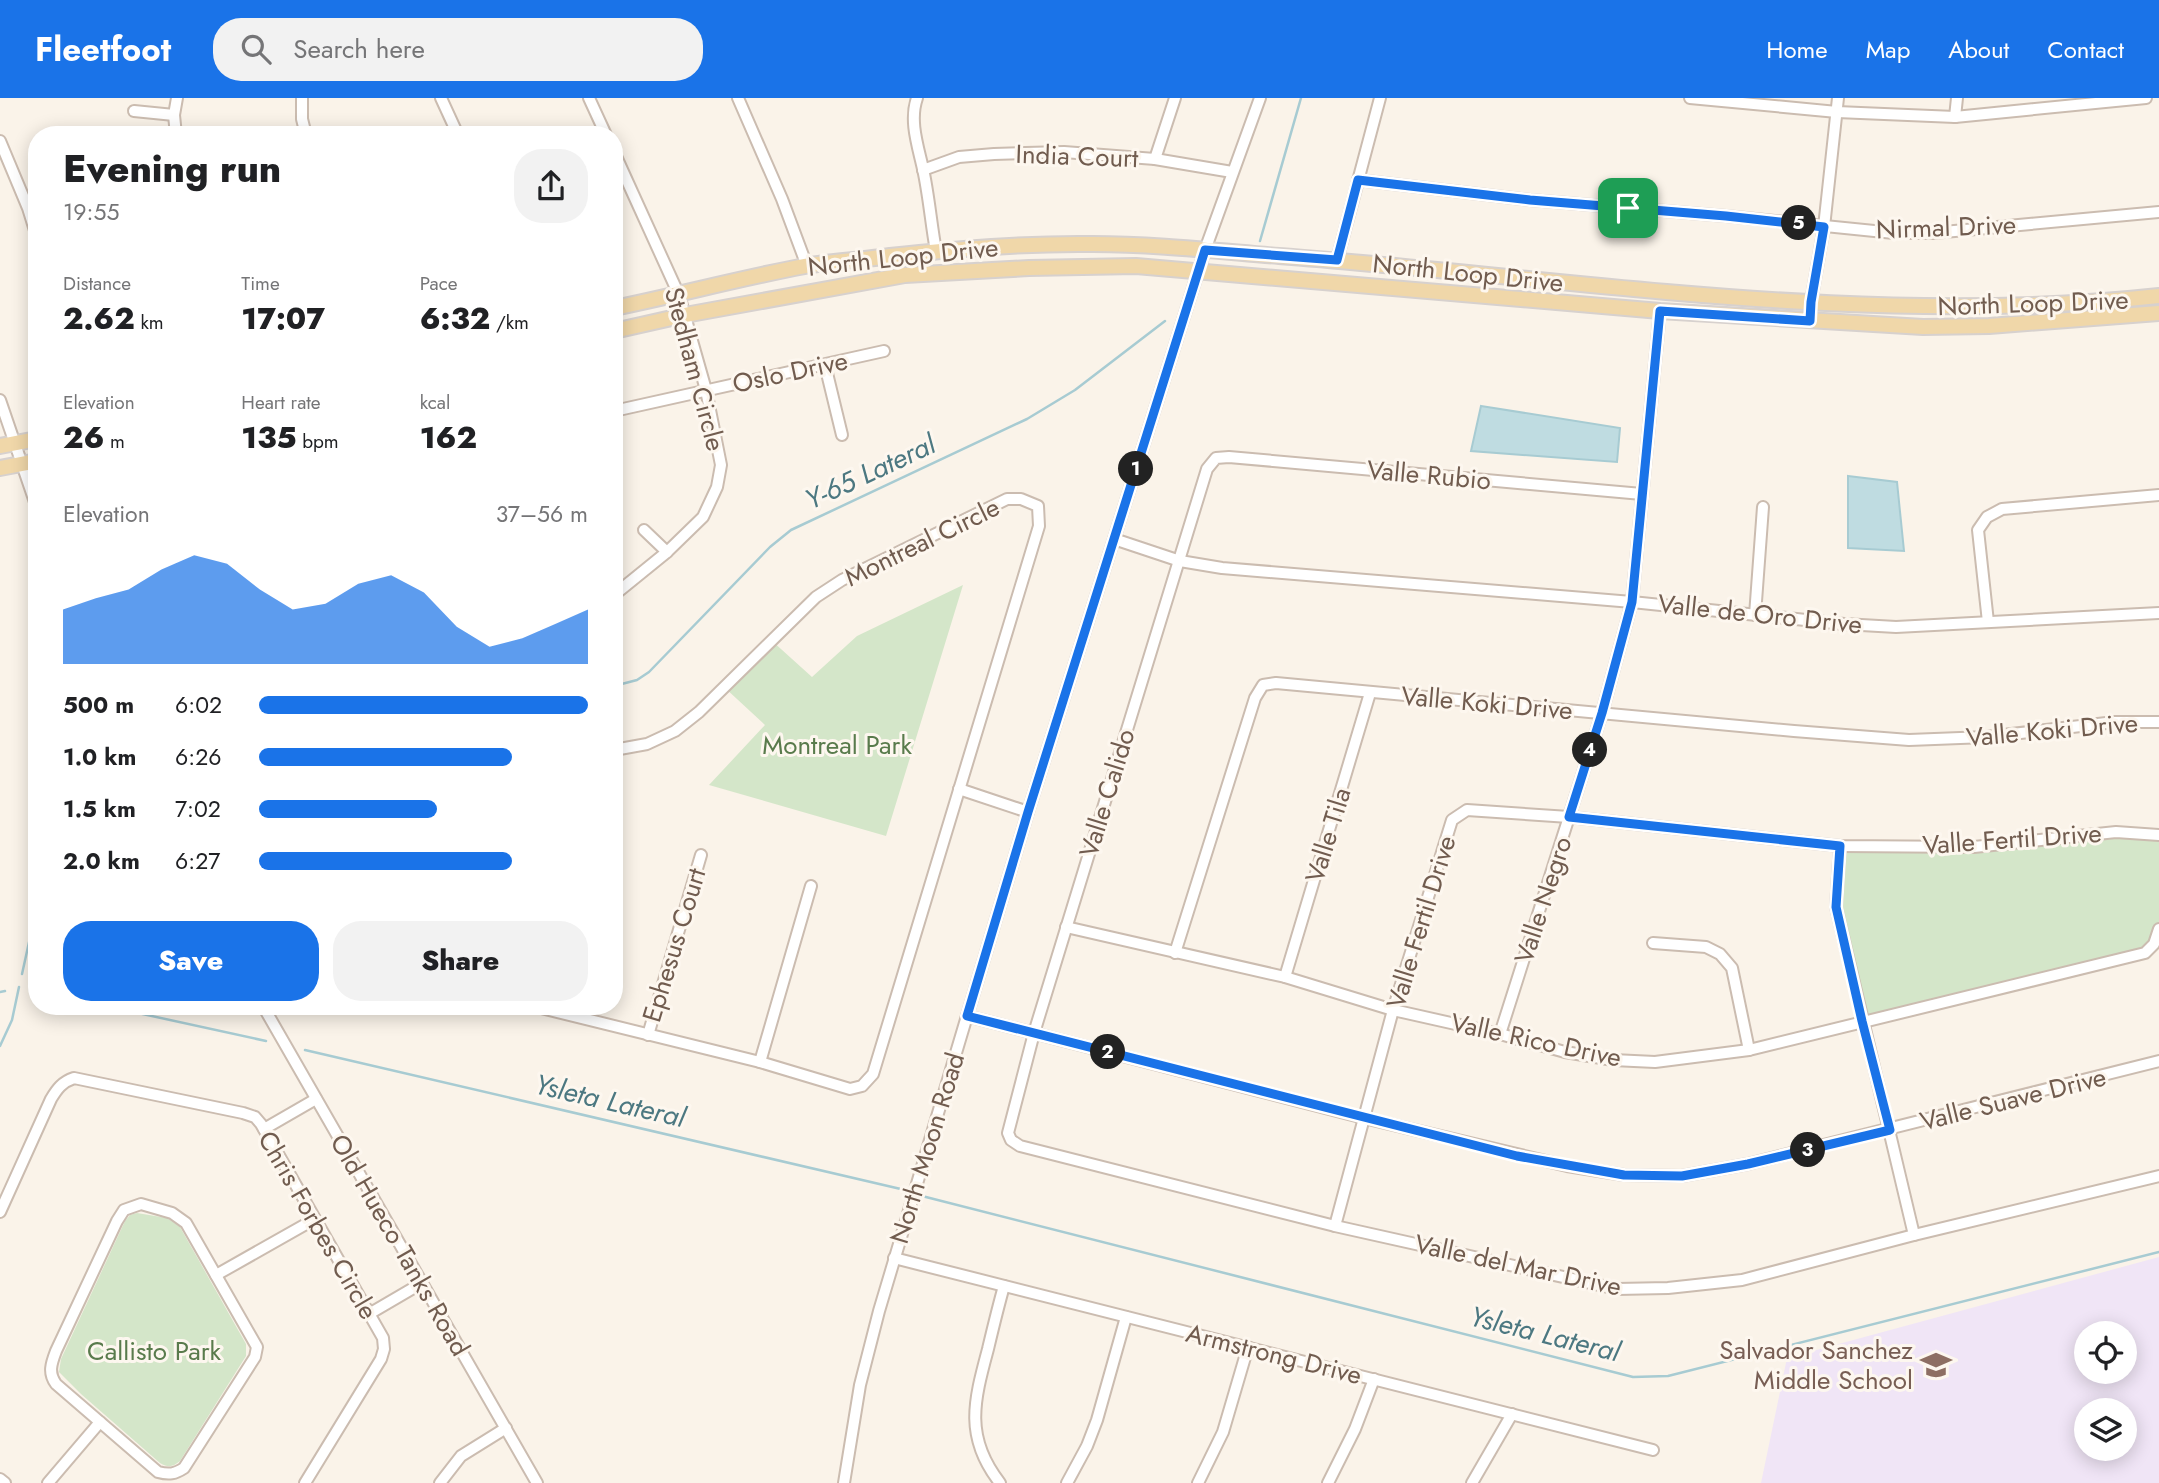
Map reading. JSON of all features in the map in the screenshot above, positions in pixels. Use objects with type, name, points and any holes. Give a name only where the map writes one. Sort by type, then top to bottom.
[{"type":"main road","name":"North Loop Drive","points":[[623,306],[807,266],[1006,245],[1091,244],[1337,260],[1662,292],[1919,308],[2094,303],[2159,296]]},
{"type":"main road","name":"North Loop Drive","points":[[623,329],[905,275],[1029,268],[1136,266],[1660,311],[1923,327],[1989,326],[2159,313]]},
{"type":"main road","points":[[0,446],[28,441]]},
{"type":"main road","points":[[0,468],[28,463]]},
{"type":"street","points":[[175,126],[177,98]]},
{"type":"street","points":[[302,98],[304,126]]},
{"type":"street","points":[[441,98],[454,126]]},
{"type":"street","points":[[589,98],[602,126]]},
{"type":"street","points":[[738,98],[782,199],[807,266]]},
{"type":"street","points":[[917,98],[914,114],[915,136],[936,251]]},
{"type":"street","points":[[1156,159],[1175,98]]},
{"type":"street","name":"North Moon Road","points":[[844,1483],[860,1385],[894,1258],[1028,812],[1205,250],[1260,98]]},
{"type":"street","points":[[1337,260],[1380,98]]},
{"type":"street","points":[[1690,98],[1837,112],[1955,117],[2086,101],[2146,98]]},
{"type":"street","points":[[1810,321],[1824,227],[1838,98]]},
{"type":"street","points":[[1955,117],[1956,98]]},
{"type":"street","points":[[134,111],[174,115]]},
{"type":"street","points":[[0,141],[28,208]]},
{"type":"street","name":"India Court","points":[[923,170],[959,157],[1063,152],[1156,159],[1233,172]]},
{"type":"street","name":"Stedham Circle","points":[[623,172],[679,295],[706,390],[721,465],[718,487],[702,517],[667,552],[623,588]]},
{"type":"street","name":"Nirmal Drive","points":[[1358,180],[1530,200],[1894,233],[1933,233],[2159,212]]},
{"type":"street","name":"Valle Negro","points":[[1500,1034],[1602,713],[1632,602],[1660,311]]},
{"type":"street","name":"Oslo Drive","points":[[623,409],[884,351]]},
{"type":"street","points":[[825,365],[842,435]]},
{"type":"street","points":[[0,400],[16,443],[28,460]]},
{"type":"street","name":"Valle Rubio","points":[[1216,458],[1642,494]]},
{"type":"street","name":"Valle Calido","points":[[1008,1133],[1034,1033],[1207,468],[1216,458]]},
{"type":"street","points":[[1988,622],[1978,530],[1987,517],[2001,509],[2159,495]]},
{"type":"street","name":"Montreal Circle","points":[[568,1015],[760,1062],[850,1089],[862,1086],[873,1074],[1039,526],[1038,506],[1021,499],[1007,499],[842,580],[816,597],[699,712],[675,731],[647,744],[623,748]]},
{"type":"street","points":[[1755,615],[1763,507]]},
{"type":"street","points":[[644,530],[667,552]]},
{"type":"street","name":"Valle de Oro Drive","points":[[1114,539],[1180,561],[1222,568],[1896,627],[2159,614]]},
{"type":"street","name":"Valle Koki Drive","points":[[1175,953],[1255,698],[1263,685],[1276,683],[1909,740],[1986,737],[2115,722],[2159,722]]},
{"type":"street","name":"Valle Tila","points":[[1285,977],[1370,693]]},
{"type":"street","points":[[959,789],[1028,812]]},
{"type":"street","name":"Valle Fertil Drive","points":[[1335,1226],[1394,1010],[1452,820],[1467,810],[1569,817],[1840,846],[1974,847],[2116,832],[2159,835]]},
{"type":"street","points":[[1840,846],[1836,907],[1914,1235]]},
{"type":"street","name":"Ephesus Court","points":[[648,1035],[701,855]]},
{"type":"street","points":[[760,1062],[811,886]]},
{"type":"street","name":"Valle Rico Drive","points":[[1066,927],[1285,977],[1394,1010],[1565,1052],[1613,1060],[1655,1062],[1749,1050],[2145,953],[2154,944],[2159,929]]},
{"type":"street","points":[[1653,943],[1706,947],[1720,954],[1732,968],[1749,1050]]},
{"type":"street","name":"Old Hueco Tanks Road","points":[[268,1015],[537,1483]]},
{"type":"street","name":"Valle Suave Drive","points":[[967,1016],[1517,1156],[1624,1175],[1682,1176],[1748,1164],[2159,1061]]},
{"type":"street","name":"Chris Forbes Circle","points":[[0,1212],[51,1100],[57,1088],[65,1081],[74,1078],[243,1113],[255,1118],[264,1129],[383,1338],[381,1359],[305,1483]]},
{"type":"street","points":[[264,1129],[316,1098]]},
{"type":"street","name":"Valle del Mar Drive","points":[[1008,1133],[1011,1140],[1020,1146],[1335,1226],[1617,1289],[1668,1288],[1742,1280],[2159,1176]]},
{"type":"street","points":[[141,1204],[181,1217],[257,1347],[255,1357],[184,1468],[177,1472],[167,1475],[158,1472],[100,1422],[56,1384],[51,1377],[51,1364],[124,1210],[141,1204]]},
{"type":"street","points":[[216,1275],[315,1219]]},
{"type":"street","name":"Armstrong Drive","points":[[894,1258],[1653,1450]]},
{"type":"street","points":[[369,1314],[422,1283]]},
{"type":"street","points":[[1000,1483],[980,1451],[974,1417],[979,1379],[1004,1286]]},
{"type":"street","points":[[1067,1483],[1087,1446],[1097,1420],[1126,1317]]},
{"type":"street","points":[[1198,1483],[1223,1432],[1248,1348]]},
{"type":"street","points":[[1328,1483],[1355,1429],[1374,1379]]},
{"type":"street","points":[[1472,1483],[1511,1414]]},
{"type":"street","points":[[48,1483],[100,1422]]},
{"type":"street","points":[[440,1483],[461,1456],[506,1428]]},
{"type":"street","points":[[0,1479],[5,1483]]},
{"type":"shaded area","name":"Salvador Sanchez Middle School","points":[[2159,1257],[2159,1483],[1761,1483],[1787,1358]]},
{"type":"green space","name":"Montreal Park","points":[[963,585],[886,836],[709,785],[765,725],[724,687],[771,640],[812,677],[857,636]]},
{"type":"green space","points":[[2116,832],[2159,835],[2159,929],[2145,953],[1862,1021],[1836,907],[1840,846],[1974,847]]},
{"type":"green space","name":"Callisto Park","points":[[137,1213],[167,1218],[180,1227],[246,1344],[246,1356],[180,1461],[170,1466],[160,1463],[59,1372],[61,1359],[125,1221],[130,1215]]},
{"type":"water","points":[[1481,406],[1620,428],[1617,462],[1471,451]]},
{"type":"water","points":[[1848,476],[1897,482],[1904,551],[1848,548]]},
{"type":"waterway","name":"Y-65 Lateral","points":[[1260,241],[1301,98]]},
{"type":"waterway","name":"Y-65 Lateral","points":[[623,684],[637,680],[649,672],[770,547],[791,530],[1027,419],[1075,390],[1165,321]]},
{"type":"waterway","name":"Y-65 Lateral","points":[[22,974],[28,947]]},
{"type":"waterway","points":[[0,1046],[12,1020],[19,987]]},
{"type":"waterway","name":"Ysleta Lateral","points":[[0,992],[5,991]]},
{"type":"waterway","name":"Ysleta Lateral","points":[[147,1015],[266,1041]]},
{"type":"waterway","name":"Ysleta Lateral","points":[[305,1050],[905,1190]]},
{"type":"waterway","name":"Ysleta Lateral","points":[[922,1196],[1633,1377],[1668,1376],[2159,1252]]},
{"type":"place","name":"Salvador Sanchez Middle School","points":[[1936,1365]]},
{"type":"route","points":[[1358,180],[1530,200],[1628,208],[1824,227],[1810,321],[1660,311],[1632,602],[1602,713],[1569,817],[1840,846],[1836,907],[1890,1130],[1748,1164],[1682,1176],[1624,1175],[1517,1156],[967,1016],[1028,812],[1205,250],[1337,260],[1358,180]]}]
